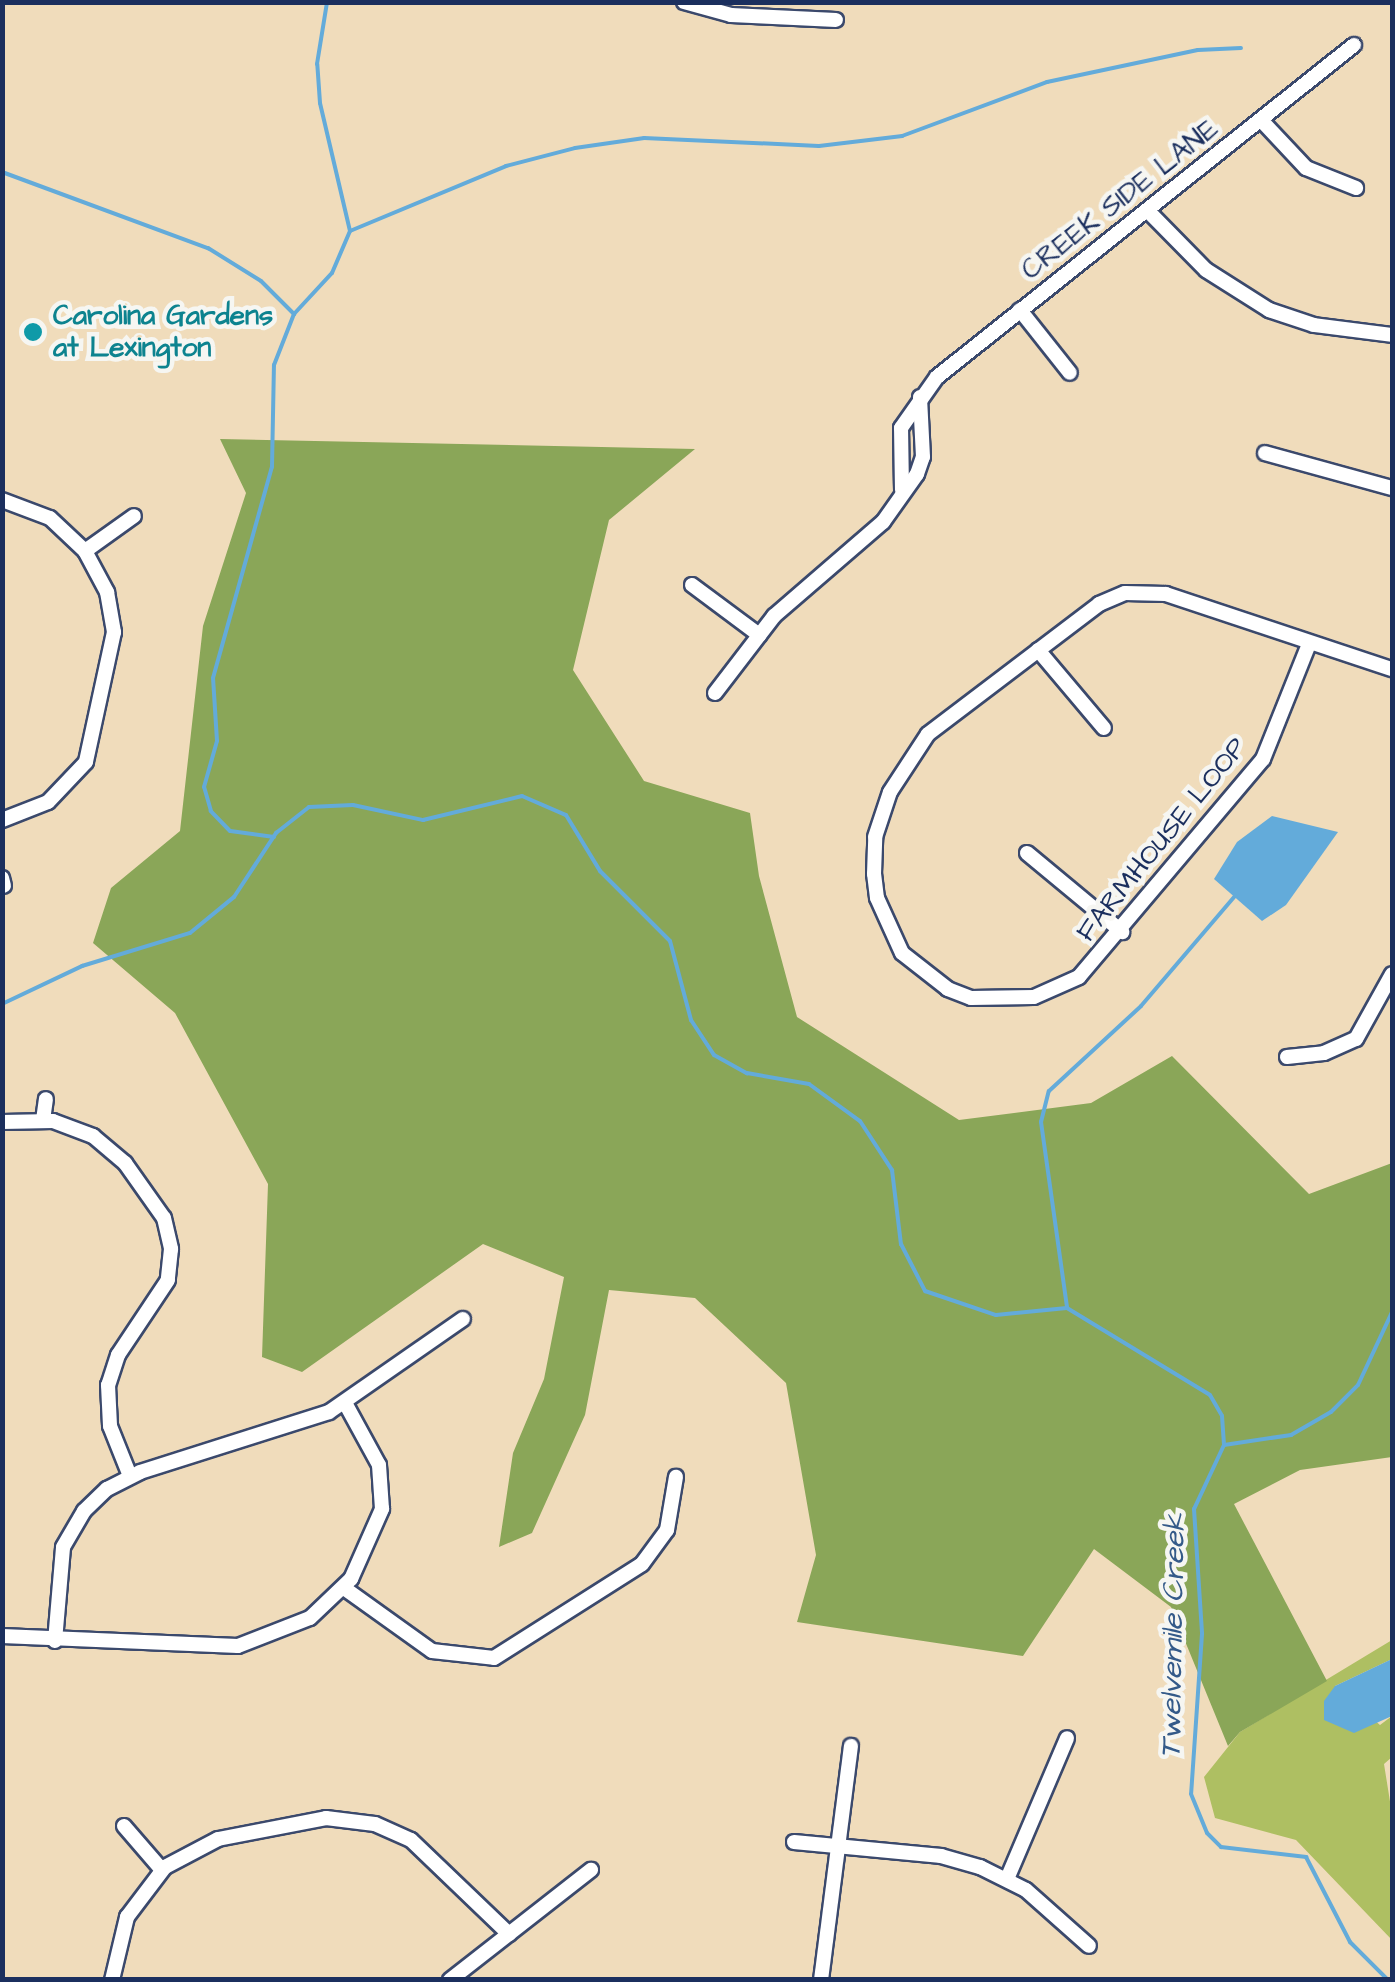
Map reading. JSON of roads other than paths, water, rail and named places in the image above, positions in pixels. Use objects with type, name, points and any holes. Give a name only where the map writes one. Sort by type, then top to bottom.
[{"type":"street","points":[[684,2],[731,15],[836,20]]},
{"type":"street","name":"CREEK SIDE LANE","points":[[902,490],[901,428],[920,397],[1020,310],[1354,46]]},
{"type":"street","points":[[1260,120],[1306,168],[1356,188]]},
{"type":"street","points":[[1147,210],[1206,270],[1269,310],[1314,325],[1392,335]]},
{"type":"street","points":[[1020,310],[1070,372]]},
{"type":"street","points":[[715,693],[794,595],[883,522],[923,457],[920,397]]},
{"type":"street","points":[[1266,454],[1392,488]]},
{"type":"street","points":[[2,500],[50,518],[85,551],[107,592],[114,632],[91,750],[59,794],[2,820]]},
{"type":"street","points":[[85,551],[134,516]]},
{"type":"street","points":[[692,585],[759,635]]},
{"type":"street","name":"FARMHOUSE LOOP","points":[[1309,644],[1264,759],[1122,932],[1079,978],[1057,990],[996,1001],[972,998],[948,989],[902,954],[876,898],[880,813],[915,753],[955,711],[1100,604],[1142,591],[1392,669]]},
{"type":"street","points":[[1038,650],[1104,728]]},
{"type":"street","points":[[1028,853],[1122,932]]},
{"type":"street","points":[[2,878],[4,886]]},
{"type":"street","points":[[1288,1056],[1324,1054],[1356,1039],[1392,974]]},
{"type":"street","points":[[43,1120],[46,1099]]},
{"type":"street","points":[[2,1122],[43,1120],[74,1127],[110,1148],[168,1228],[172,1259],[164,1289],[118,1356],[108,1385],[110,1426],[130,1476]]},
{"type":"street","points":[[55,1641],[64,1547],[91,1503],[130,1476],[288,1429],[345,1402],[462,1319]]},
{"type":"street","points":[[2,1636],[55,1641],[250,1644],[291,1629],[344,1588],[376,1531],[383,1498],[376,1454],[345,1402]]},
{"type":"street","points":[[344,1588],[432,1651],[494,1658],[642,1564],[670,1520],[676,1477]]},
{"type":"street","points":[[1007,1878],[1067,1738]]},
{"type":"street","points":[[820,1980],[851,1746]]},
{"type":"street","points":[[112,1980],[127,1917],[162,1870],[218,1840],[326,1818],[394,1830],[427,1852],[509,1934]]},
{"type":"street","points":[[124,1826],[162,1870]]},
{"type":"street","points":[[794,1842],[941,1856],[1007,1878],[1089,1946]]},
{"type":"street","points":[[450,1980],[591,1870]]},
{"type":"water","points":[[1272,816],[1338,832],[1286,905],[1262,921],[1214,879],[1237,842]]},
{"type":"water","points":[[1392,1659],[1392,1716],[1354,1733],[1324,1720],[1324,1701],[1335,1686]]},
{"type":"waterway","name":"Twelvemile Creek","points":[[274,837],[230,831],[211,811],[204,787],[217,741],[213,678],[272,467],[274,365],[294,314],[332,273],[350,231],[320,103],[317,64],[327,2]]},
{"type":"waterway","points":[[350,231],[506,166],[575,148],[644,138],[819,146],[902,136],[1047,82],[1198,50],[1241,48]]},
{"type":"waterway","points":[[2,172],[208,248],[261,281],[294,314]]},
{"type":"waterway","name":"Twelvemile Creek","points":[[2,1004],[82,966],[190,933],[234,897],[276,833],[309,807],[353,805],[423,820],[522,796],[566,815],[600,871],[670,941],[691,1020],[714,1055],[747,1073],[809,1084],[860,1121],[892,1170],[901,1244],[925,1291],[996,1315],[1067,1308],[1210,1395],[1222,1416],[1224,1445],[1194,1509],[1202,1634],[1191,1794],[1207,1833],[1221,1847],[1306,1857],[1350,1942],[1388,1980]]},
{"type":"waterway","points":[[1067,1307],[1041,1122],[1049,1091],[1141,1006],[1235,896]]},
{"type":"waterway","points":[[1224,1445],[1291,1435],[1331,1412],[1358,1385],[1392,1312]]},
{"type":"place","name":"Carolina Gardens at Lexington","points":[[33,332]]}]
